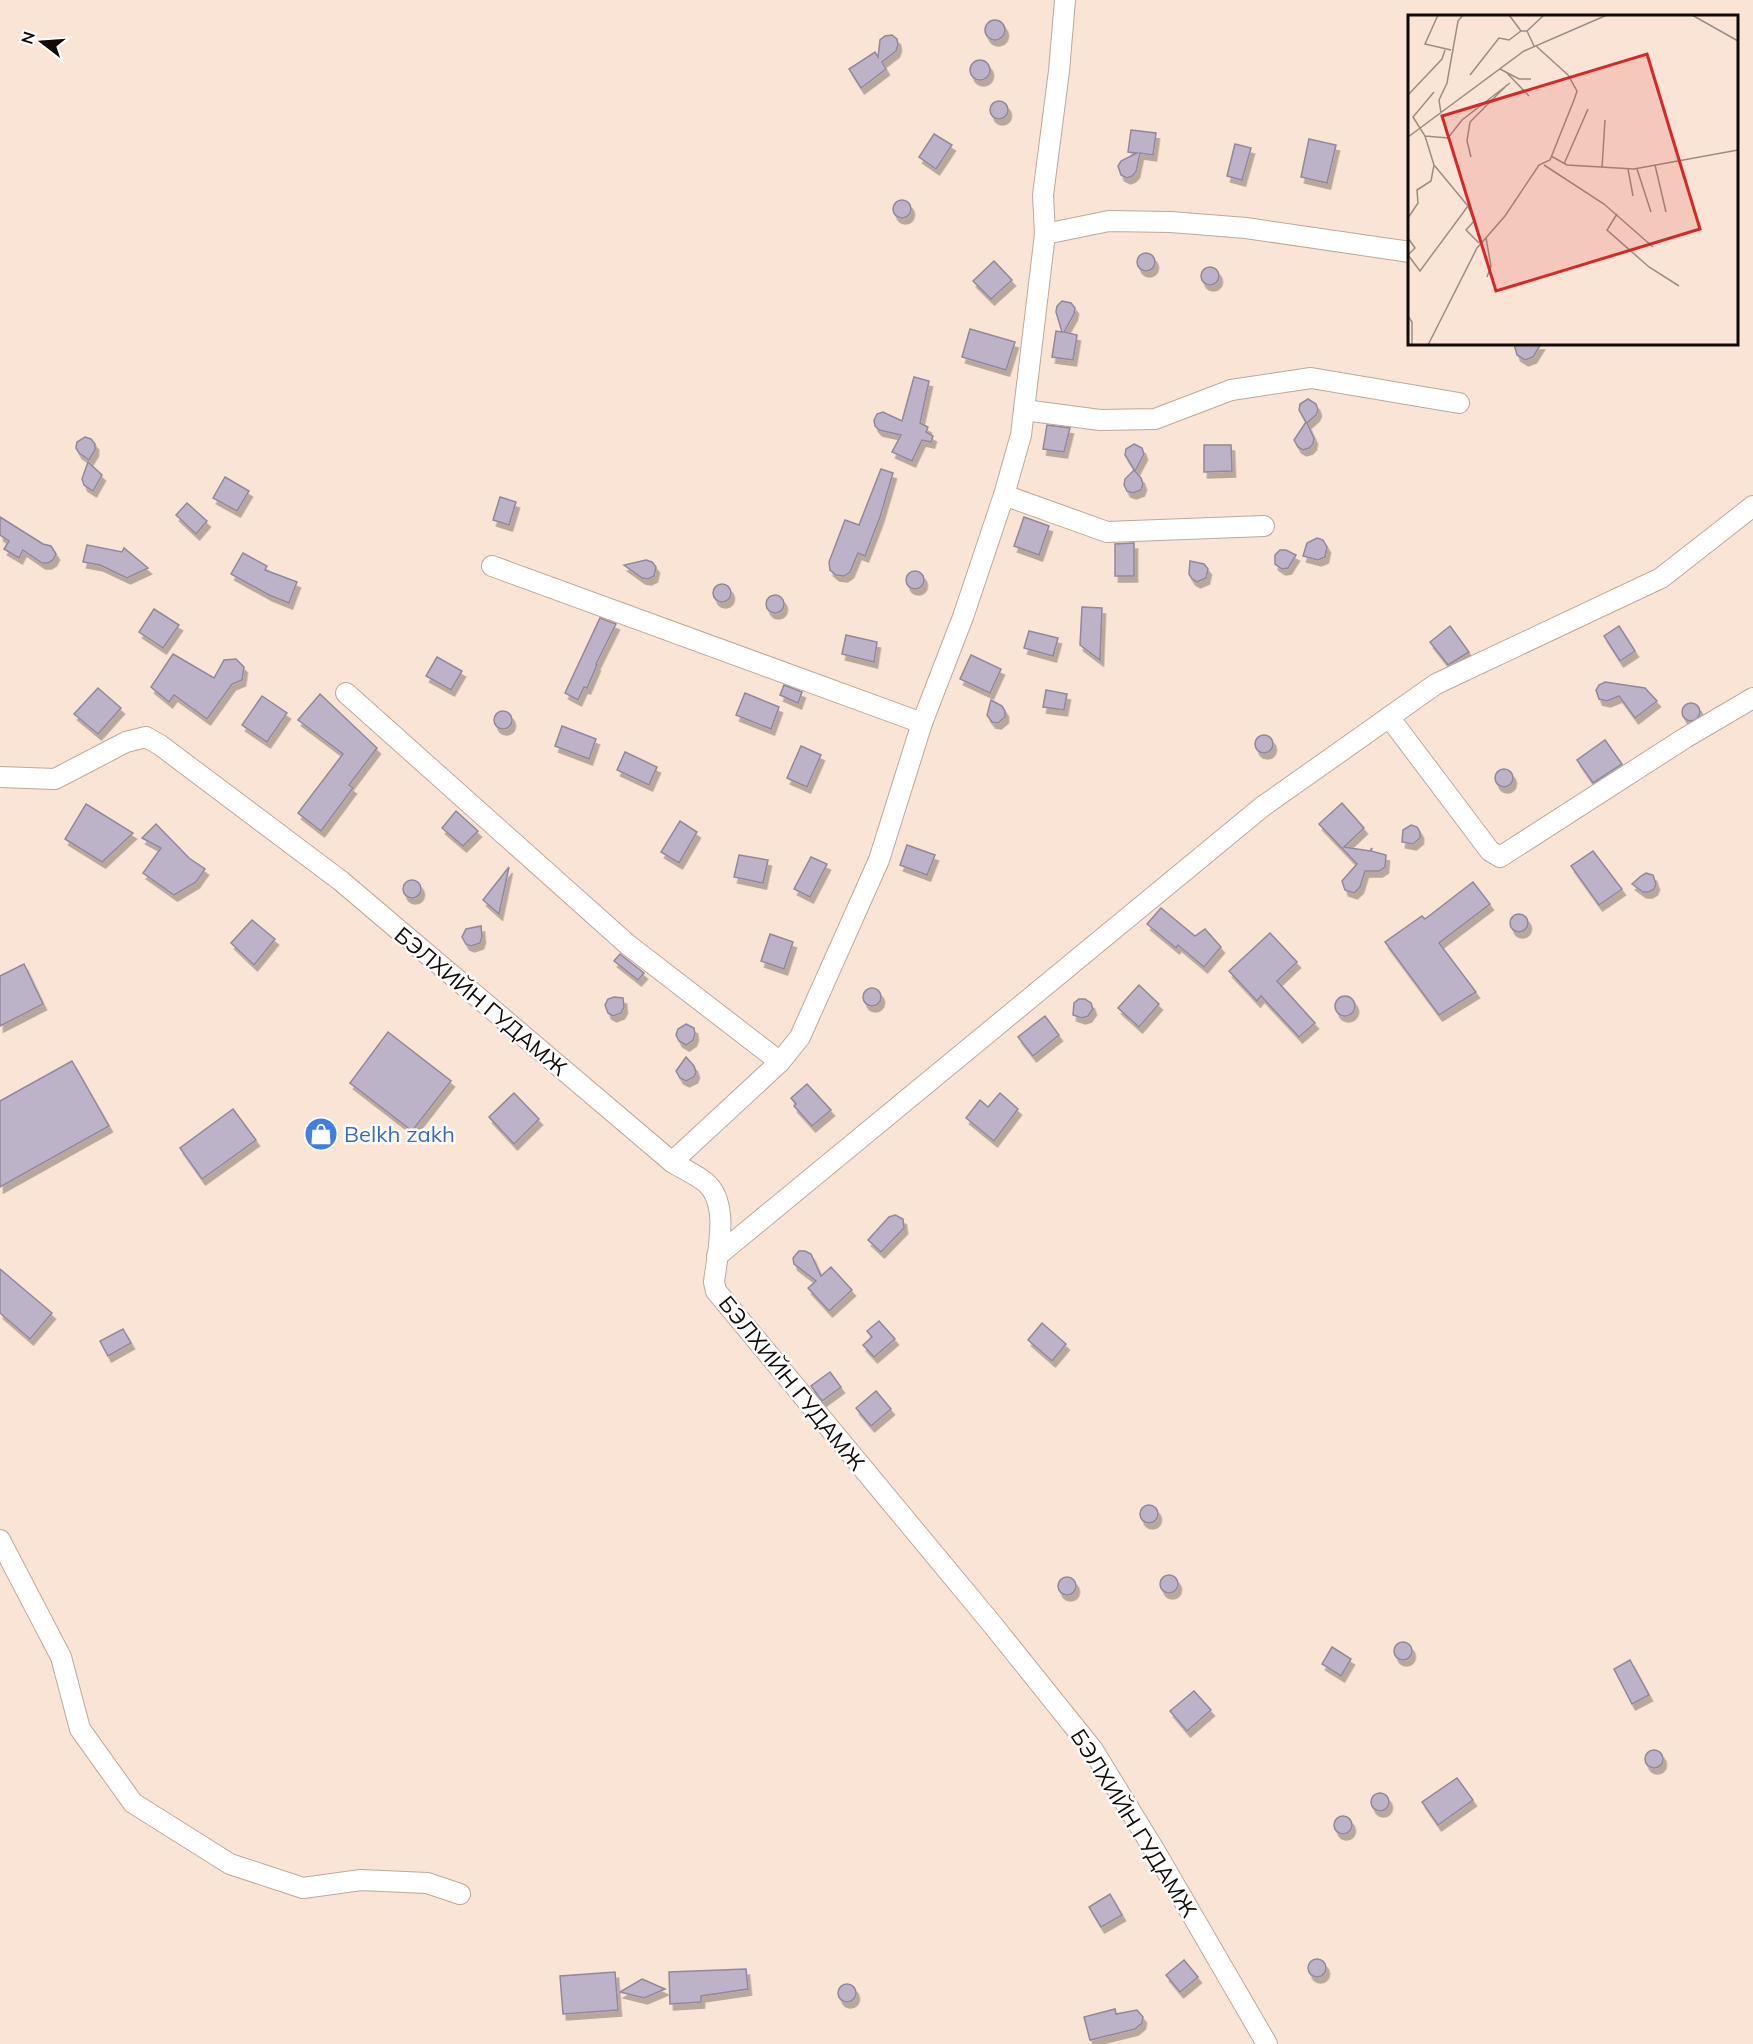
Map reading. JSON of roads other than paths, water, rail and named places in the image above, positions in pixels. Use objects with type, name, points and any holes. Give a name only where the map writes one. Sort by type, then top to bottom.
[{"type":"street","points":[[672,1162],[780,1062],[800,1037],[879,860],[921,723],[963,617],[1004,495],[1021,435],[1045,234],[1044,195],[1065,0]]},
{"type":"street","points":[[1045,234],[1109,221],[1171,222],[1246,228],[1408,252]]},
{"type":"street","points":[[1024,410],[1100,420],[1155,420],[1231,390],[1311,378],[1459,403]]},
{"type":"street","points":[[1004,495],[1107,532],[1264,526]]},
{"type":"street","points":[[717,1256],[1262,807],[1436,684],[1661,578],[1753,506]]},
{"type":"street","points":[[492,566],[921,723]]},
{"type":"street","points":[[346,693],[627,944],[780,1062]]},
{"type":"street","points":[[1389,717],[1490,851],[1500,857],[1685,738],[1753,698]]},
{"type":"street","name":"БЭЛХИЙН ГУДАМЖ","points":[[0,777],[55,779],[126,742],[146,737],[160,745],[341,881],[672,1162],[707,1183],[717,1201],[722,1220],[714,1282],[716,1291],[1094,1750],[1267,2044]]},
{"type":"street","points":[[0,1540],[61,1657],[80,1729],[133,1803],[230,1864],[303,1888],[361,1880],[427,1883],[460,1894]]},
{"type":"place","name":"Belkh zakh","points":[[321,1134]]}]
